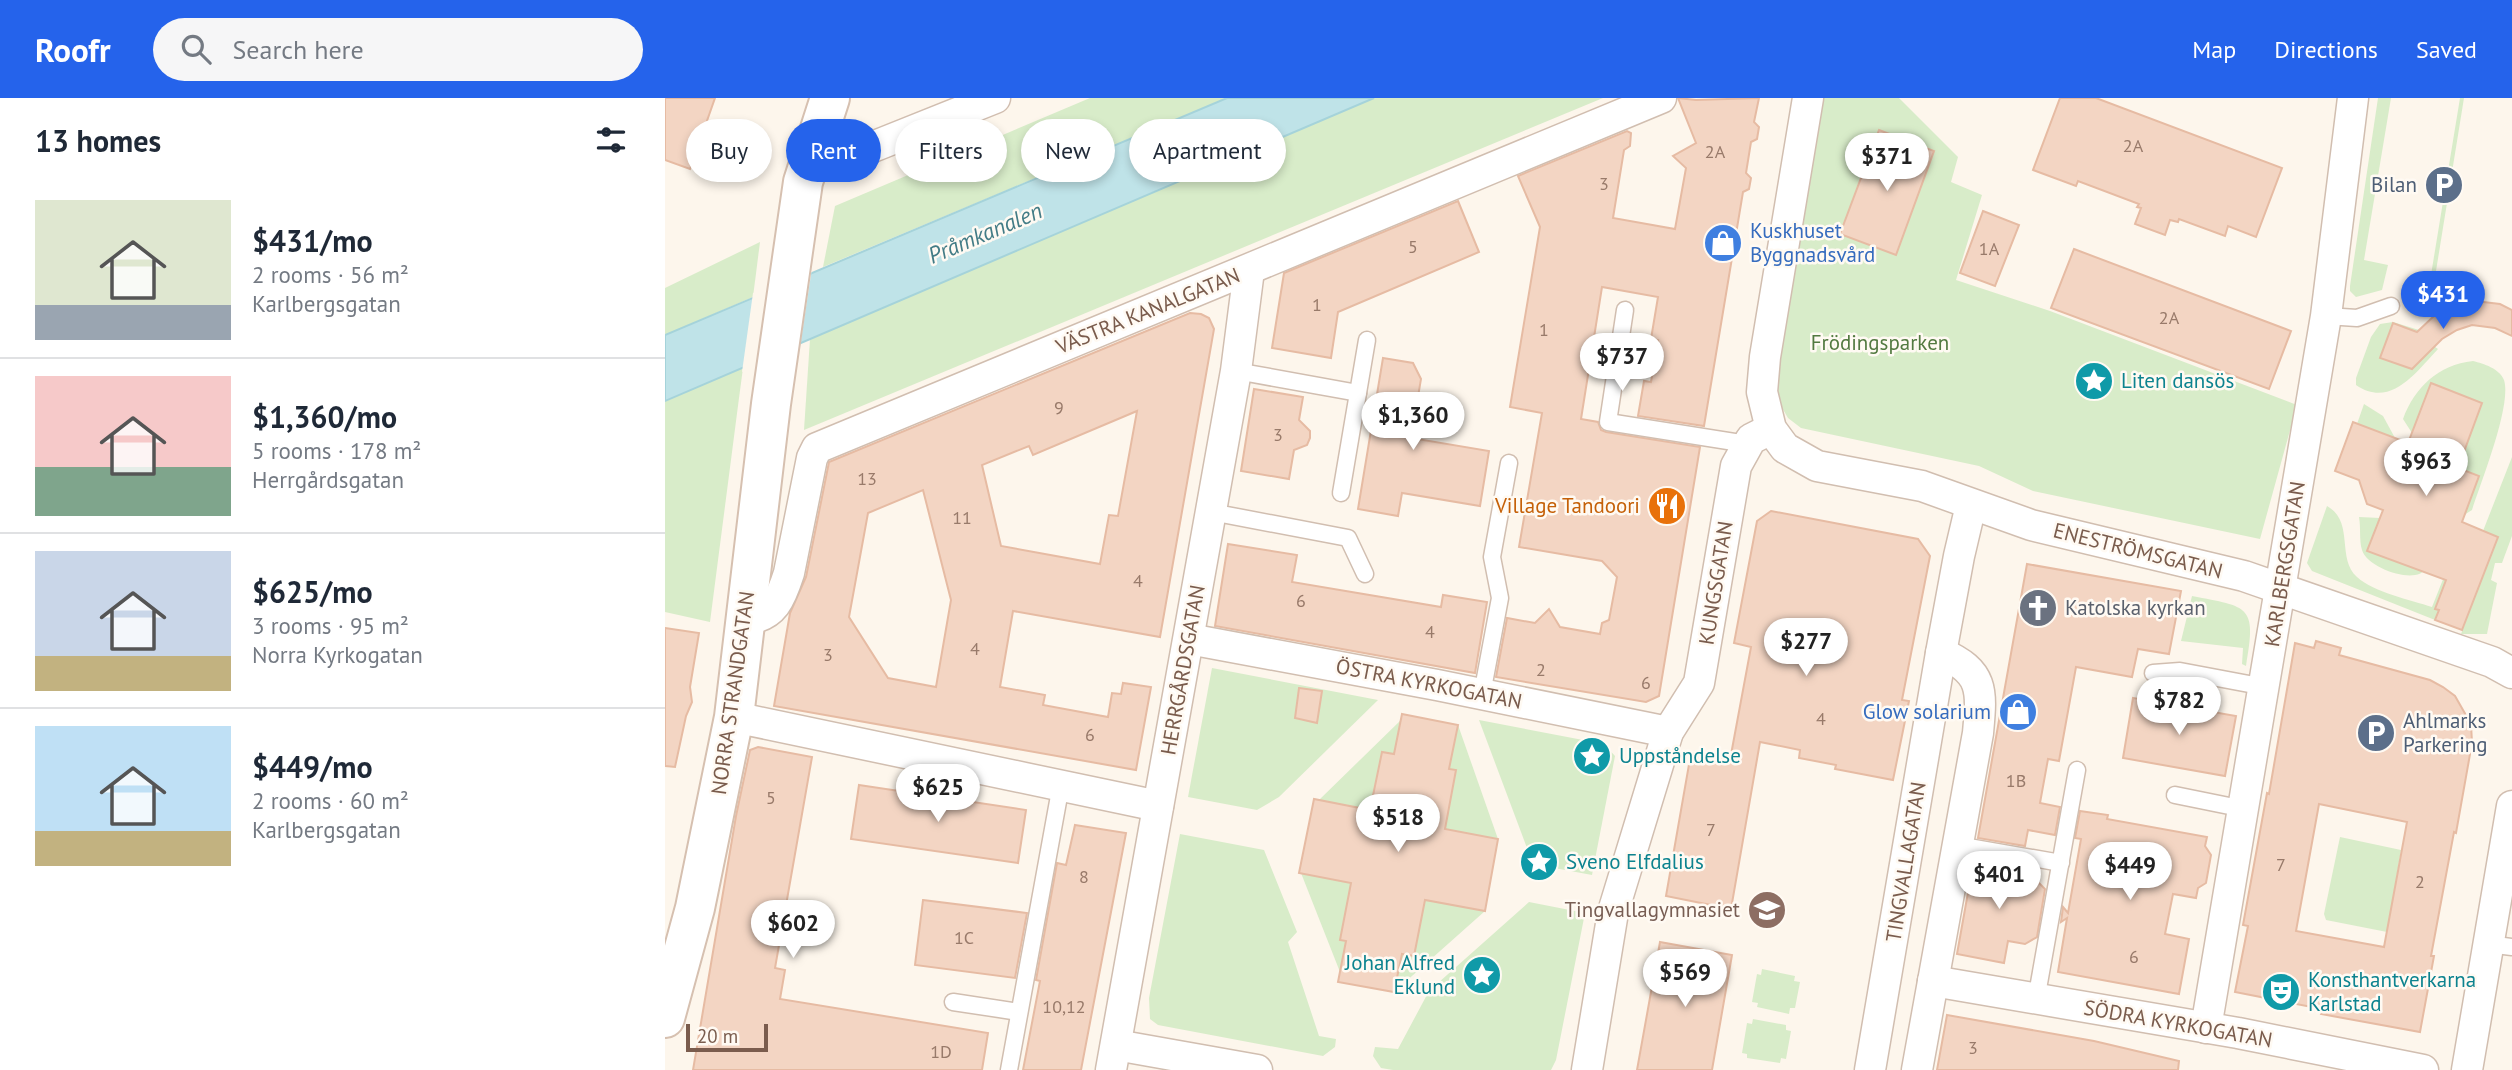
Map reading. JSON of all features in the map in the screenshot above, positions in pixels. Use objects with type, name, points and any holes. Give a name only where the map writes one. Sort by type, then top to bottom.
[{"type":"street","name":"NORRA STRANDGATAN","points":[[822,119],[829,98]]},
{"type":"street","points":[[881,144],[995,98]]},
{"type":"street","name":"VÄSTRA KANALGATAN","points":[[746,619],[761,618],[772,609],[783,590],[789,573],[812,458],[817,448],[1661,98]]},
{"type":"street","points":[[1759,436],[1765,357],[1808,98]]},
{"type":"street","name":"KARLBERGSGATAN","points":[[2206,1028],[2326,316],[2353,98]]},
{"type":"street","name":"NORRA STRANDGATAN","points":[[665,1018],[700,884],[734,717],[771,404],[803,182]]},
{"type":"street","name":"HERRGÅRDSGATAN","points":[[1114,1058],[1211,512],[1249,270]]},
{"type":"street","name":"ENESTRÖMSGATAN","points":[[1759,436],[1817,466],[1921,486],[2031,525],[2244,576],[2492,662],[2512,673]]},
{"type":"street","name":"KUNGSGATAN","points":[[1587,1070],[1613,912],[1674,723],[1699,683],[1736,466],[1759,436]]},
{"type":"street","name":"TINGVALLAGATAN","points":[[1870,1070],[1941,653],[1971,505]]},
{"type":"street","name":"ÖSTRA KYRKOGATAN","points":[[1189,639],[1482,694],[1674,723]]},
{"type":"street","points":[[1917,1070],[1978,733],[1981,700],[1976,681],[1969,669],[1961,662],[1941,653]]},
{"type":"street","points":[[734,717],[1158,806]]},
{"type":"street","points":[[2467,1070],[2500,946],[2512,806]]},
{"type":"street","name":"SÖDRA KYRKOGATAN","points":[[1933,981],[2206,1028],[2423,1070]]},
{"type":"street","points":[[1114,1058],[1257,1070]]},
{"type":"lane","points":[[2326,316],[2357,318],[2391,306]]},
{"type":"lane","points":[[1625,310],[1608,422],[1759,436]]},
{"type":"lane","points":[[1341,493],[1367,340]]},
{"type":"lane","points":[[1235,371],[1358,393]]},
{"type":"lane","points":[[1482,694],[1500,598],[1492,557],[1509,463]]},
{"type":"lane","points":[[1211,512],[1348,538],[1365,574]]},
{"type":"lane","points":[[2154,673],[2180,671],[2265,687]]},
{"type":"lane","points":[[2036,1000],[2077,770]]},
{"type":"lane","points":[[1009,1070],[1061,785]]},
{"type":"lane","points":[[2175,795],[2244,808]]},
{"type":"lane","points":[[1957,845],[2060,863]]},
{"type":"lane","points":[[953,1002],[1019,1012]]},
{"type":"green space","points":[[1090,98],[1227,98],[1177,119],[1129,119],[1129,139],[1115,145],[1115,119],[1040,119]]},
{"type":"green space","points":[[1374,98],[1603,98],[804,430],[810,339],[1177,182],[1286,182],[1286,136]]},
{"type":"green space","name":"Frödingsparken","points":[[1821,98],[1899,98],[1958,157],[1951,182],[1982,195],[1956,280],[2050,311],[2297,405],[2260,539],[2033,491],[1979,466],[1801,428],[1788,418],[1774,394]]},
{"type":"green space","points":[[2378,98],[2391,98],[2364,260],[2388,265],[2382,290],[2356,297],[2350,291],[2350,286]]},
{"type":"green space","points":[[2460,98],[2464,98],[2436,271],[2455,274],[2447,283],[2434,289],[2406,291],[2410,278],[2430,281]]},
{"type":"green space","points":[[1021,127],[1021,182],[1026,182],[823,267],[835,206],[895,181],[1007,182],[1007,133]]},
{"type":"green space","points":[[760,242],[753,297],[665,335],[665,288]]},
{"type":"green space","points":[[2393,322],[2419,330],[2416,334],[2438,349],[2412,377],[2392,390],[2380,393],[2356,385],[2371,337],[2380,324]]},
{"type":"green space","points":[[2473,361],[2499,372],[2504,380],[2505,392],[2500,425],[2488,463],[2472,510],[2464,515],[2479,476],[2458,468],[2482,403],[2431,383],[2412,433],[2403,419],[2414,397],[2429,380],[2449,367]]},
{"type":"green space","points":[[743,368],[710,622],[665,612],[665,401]]},
{"type":"green space","points":[[2364,404],[2383,416],[2395,438],[2357,424]]},
{"type":"green space","points":[[2512,457],[2512,536],[2502,563],[2495,563],[2491,580],[2497,583],[2487,634],[2461,634],[2498,537],[2483,531]]},
{"type":"green space","points":[[2327,506],[2341,521],[2347,560],[2357,577],[2382,591],[2432,607],[2461,534],[2435,608],[2439,610],[2435,620],[2312,571],[2307,563]]},
{"type":"green space","points":[[2359,517],[2380,518],[2367,551],[2433,563],[2415,575],[2393,573],[2377,566],[2362,550]]},
{"type":"green space","points":[[2192,596],[2226,603],[2245,612],[2250,631],[2246,666],[2242,664],[2243,648],[2181,641]]},
{"type":"green space","points":[[1212,668],[1378,700],[1279,797],[1257,810],[1188,797]]},
{"type":"green space","points":[[1401,720],[1394,754],[1382,752],[1370,810],[1319,800]]},
{"type":"green space","points":[[1479,720],[1604,744],[1615,756],[1592,875],[1533,864]]},
{"type":"green space","points":[[1458,725],[1498,839],[1445,829],[1456,771],[1449,769]]},
{"type":"green space","points":[[1180,834],[1264,850],[1297,932],[1288,942],[1319,1036],[1336,1039],[1335,1047],[1323,1056],[1158,1025],[1150,1019],[1149,998]]},
{"type":"green space","points":[[2340,837],[2401,850],[2387,932],[2326,920],[2324,914]]},
{"type":"green space","points":[[1301,873],[1351,883],[1346,941],[1340,972]]},
{"type":"green space","points":[[1425,900],[1485,911],[1394,992],[1402,954],[1414,956]]},
{"type":"green space","points":[[1529,902],[1585,913],[1556,1060],[1551,1070],[1381,1068],[1373,1056],[1375,1047],[1398,1049],[1429,991]]},
{"type":"green space","points":[[1762,969],[1795,976],[1794,981],[1800,982],[1795,1008],[1790,1008],[1789,1014],[1757,1007],[1758,1003],[1752,1002],[1757,974],[1761,975]]},
{"type":"green space","points":[[1753,1019],[1786,1025],[1786,1030],[1791,1031],[1786,1059],[1781,1058],[1780,1063],[1747,1058],[1747,1054],[1742,1053],[1747,1023],[1752,1024]]},
{"type":"water","name":"Pråmkanalen","points":[[1227,98],[1374,98],[1286,136],[1286,119],[1177,119]]},
{"type":"water","name":"Pråmkanalen","points":[[1129,139],[1129,182],[1177,182],[665,401],[665,335],[1028,182],[1115,182],[1115,145]]},
{"type":"pier","points":[[812,268],[800,347],[742,372],[753,293]]},
{"type":"building","points":[[665,98],[715,98],[708,119],[686,119],[686,168],[665,160]]},
{"type":"building","points":[[1678,98],[1759,98],[1754,122],[1759,127],[1757,139],[1751,142],[1746,173],[1751,178],[1749,189],[1743,192],[1704,426],[1638,416],[1644,381],[1651,382],[1658,340],[1651,339],[1658,297],[1602,287],[1581,419],[1598,422],[1601,430],[1606,432],[1700,447],[1659,696],[1646,702],[1496,677],[1507,618],[1535,623],[1549,609],[1560,627],[1600,634],[1602,623],[1609,620],[1617,577],[1602,561],[1519,547],[1542,413],[1510,407],[1540,227],[1518,176],[1627,131],[1631,133],[1630,146],[1624,150],[1613,218],[1675,229],[1686,168],[1673,156],[1696,143]]},
{"type":"building","points":[[2060,98],[2096,98],[2282,168],[2256,237],[2228,226],[2225,236],[2179,219],[2178,222],[2170,220],[2165,235],[2135,224],[2141,208],[2137,207],[2139,204],[2078,181],[2076,186],[2033,170]]},
{"type":"building","points":[[1879,130],[1934,151],[1896,255],[1840,234]]},
{"type":"building","points":[[1458,201],[1479,252],[1338,312],[1331,358],[1272,348],[1284,273]]},
{"type":"building","points":[[1983,211],[2019,225],[1995,286],[1960,273]]},
{"type":"building","points":[[2074,249],[2291,331],[2269,389],[2051,308]]},
{"type":"building","points":[[2475,301],[2500,304],[2512,310],[2512,336],[2495,328],[2472,325],[2442,339],[2412,369],[2380,358],[2393,323],[2417,332],[2436,314],[2454,305]]},
{"type":"building","points":[[1190,313],[1209,318],[1214,329],[1160,637],[1013,611],[1000,687],[1045,695],[1043,705],[1108,717],[1112,693],[1121,694],[1123,683],[1151,687],[1136,770],[774,706],[790,613],[806,577],[829,462]],"holes":[[[1137,411],[1118,516],[1109,515],[1100,564],[1001,546],[982,465],[1029,446],[1033,455]],[[923,490],[951,600],[936,687],[888,678],[849,617],[868,513]]]},
{"type":"building","points":[[1383,358],[1413,363],[1421,379],[1411,438],[1489,451],[1480,506],[1402,493],[1398,516],[1358,509]]},
{"type":"building","points":[[2431,383],[2482,403],[2458,468],[2479,476],[2462,522],[2498,537],[2462,630],[2435,620],[2439,610],[2435,609],[2446,580],[2367,551],[2383,510],[2367,504],[2359,480],[2335,471],[2353,422],[2408,443]]},
{"type":"building","points":[[1254,389],[1303,397],[1299,420],[1310,431],[1310,438],[1307,445],[1294,450],[1289,479],[1241,471]]},
{"type":"building","points":[[1771,511],[1918,539],[1930,556],[1902,700],[1909,701],[1893,780],[1835,769],[1836,765],[1799,758],[1800,750],[1760,742],[1731,909],[1666,896],[1691,753],[1730,760],[1751,647],[1734,643],[1757,521]]},
{"type":"building","points":[[1228,544],[1297,555],[1292,582],[1441,607],[1443,595],[1487,602],[1475,673],[1215,626]]},
{"type":"building","points":[[2027,564],[2181,591],[2169,654],[2138,649],[2132,677],[2076,667],[2059,761],[2048,759],[2040,803],[2060,807],[2055,835],[2028,830],[2025,846],[1978,838]]},
{"type":"building","points":[[665,628],[699,633],[690,687],[692,702],[686,716],[675,767],[665,766]]},
{"type":"building","points":[[2316,641],[2341,648],[2339,655],[2430,680],[2455,696],[2471,724],[2472,743],[2431,956],[2434,956],[2420,1032],[2321,1014],[2322,1009],[2235,992],[2248,926],[2243,925],[2295,643],[2314,648]],"holes":[[[2319,804],[2407,822],[2384,947],[2296,931]]]},
{"type":"building","points":[[1299,688],[1322,691],[1317,723],[1295,718]]},
{"type":"building","points":[[2133,698],[2236,716],[2225,776],[2123,758]]},
{"type":"building","points":[[1402,714],[1458,725],[1449,769],[1456,770],[1445,829],[1498,839],[1485,911],[1425,900],[1414,956],[1402,954],[1394,992],[1338,982],[1346,941],[1340,940],[1351,883],[1299,873],[1314,799],[1370,810],[1382,752],[1394,754]]},
{"type":"building","points":[[758,747],[812,757],[775,968],[785,970],[780,999],[988,1033],[982,1070],[693,1070],[736,816],[750,750]]},
{"type":"building","points":[[859,785],[1026,810],[1018,863],[851,839]]},
{"type":"building","points":[[2080,811],[2108,815],[2107,819],[2207,837],[2205,846],[2211,855],[2206,883],[2198,888],[2196,898],[2173,894],[2165,934],[2189,939],[2179,994],[2058,972],[2067,918],[2061,922],[2063,907],[2068,913],[2081,839],[2075,838]]},
{"type":"building","points":[[1075,825],[1126,833],[1081,1070],[1023,1070],[1040,981],[1036,980],[1057,863],[1066,865]]},
{"type":"building","points":[[1974,859],[2021,867],[2020,877],[2036,880],[2045,889],[2037,937],[2025,944],[2008,941],[2004,963],[1957,954]]},
{"type":"building","points":[[923,900],[1027,913],[1015,978],[915,965]]},
{"type":"building","points":[[1660,942],[1732,955],[1712,1070],[1637,1070]]},
{"type":"building","points":[[1947,1015],[2094,1041],[2179,1061],[2178,1070],[1937,1070]]},
{"type":"place","name":"Bilan","points":[[2444,185]]},
{"type":"place","name":"Kuskhuset Byggnadsvård","points":[[1723,243]]},
{"type":"place","name":"Liten dansös","points":[[2094,381]]},
{"type":"place","name":"Village Tandoori","points":[[1667,506]]},
{"type":"place","name":"Katolska kyrkan","points":[[2038,608]]},
{"type":"place","name":"Glow solarium","points":[[2018,712]]},
{"type":"place","name":"Ahlmarks Parkering","points":[[2376,733]]},
{"type":"place","name":"Uppståndelse","points":[[1592,756]]},
{"type":"place","name":"Sveno Elfdalius","points":[[1539,862]]},
{"type":"place","name":"Tingvallagymnasiet","points":[[1767,910]]},
{"type":"place","name":"Johan Alfred Eklund","points":[[1482,975]]},
{"type":"place","name":"Konsthantverkarna Karlstad","points":[[2281,992]]}]
